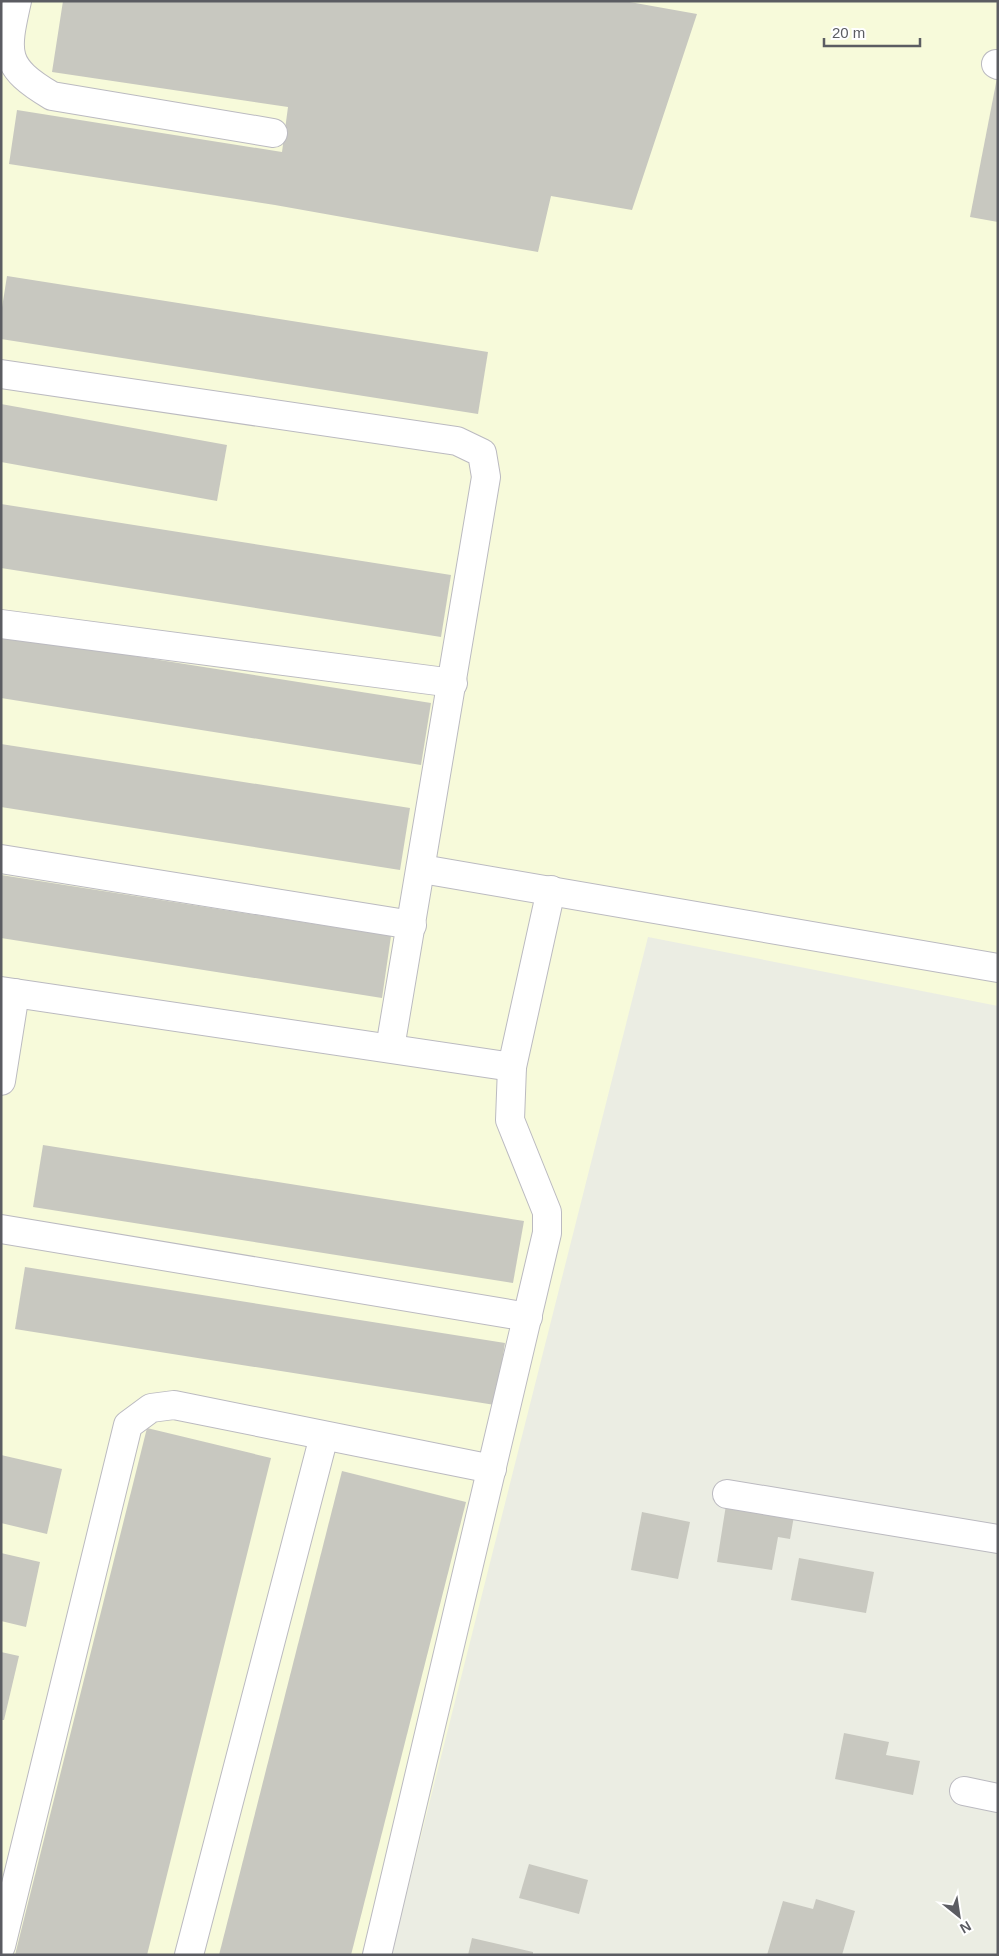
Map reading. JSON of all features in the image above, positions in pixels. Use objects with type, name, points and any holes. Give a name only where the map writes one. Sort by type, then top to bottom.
[{"type":"street","points":[[17,1],[10,35],[13,65],[30,83],[52,96],[273,133]]},
{"type":"street","points":[[1,374],[457,441],[482,453],[486,477],[422,869],[390,1048]]},
{"type":"street","points":[[1,624],[452,683]]},
{"type":"street","points":[[1,859],[412,925]]},
{"type":"street","points":[[422,869],[998,968]]},
{"type":"street","points":[[377,1955],[547,1233],[547,1212],[510,1120],[512,1067],[552,890]]},
{"type":"street","points":[[1,1081],[8,992],[512,1067]]},
{"type":"street","points":[[1,1229],[528,1317]]},
{"type":"street","points":[[1,1946],[128,1425],[151,1408],[174,1405],[492,1469]]},
{"type":"street","points":[[189,1955],[324,1436]]},
{"type":"street","points":[[727,1494],[998,1539]]},
{"type":"street","points":[[964,1790],[998,1798]]},
{"type":"shaded area","points":[[1,1],[998,1],[998,1006],[648,937],[391,1955],[1,1955]]},
{"type":"building","points":[[63,1],[624,1],[697,14],[632,210],[551,196],[538,252],[275,205],[9,164],[17,110],[282,152],[288,107],[52,72]]},
{"type":"building","points":[[998,78],[998,222],[970,217]]},
{"type":"building","points":[[7,276],[488,352],[478,414],[1,339],[1,314]]},
{"type":"building","points":[[1,404],[227,445],[217,501],[1,462]]},
{"type":"building","points":[[1,504],[451,575],[441,637],[1,568]]},
{"type":"building","points":[[1,635],[431,703],[421,765],[1,698]]},
{"type":"building","points":[[1,744],[410,808],[400,870],[1,807]]},
{"type":"building","points":[[1,875],[391,936],[382,998],[1,938]]},
{"type":"building","points":[[43,1145],[524,1221],[513,1283],[33,1207]]},
{"type":"building","points":[[25,1267],[505,1343],[495,1405],[15,1329]]},
{"type":"building","points":[[147,1428],[271,1458],[147,1955],[15,1955]]},
{"type":"building","points":[[1,1455],[62,1469],[47,1534],[1,1523]]},
{"type":"building","points":[[342,1471],[466,1502],[351,1955],[219,1955]]},
{"type":"building","points":[[726,1505],[794,1516],[790,1539],[778,1537],[772,1570],[717,1562]]},
{"type":"building","points":[[642,1512],[690,1522],[678,1579],[631,1570]]},
{"type":"building","points":[[1,1553],[40,1562],[26,1627],[1,1621]]},
{"type":"building","points":[[799,1558],[874,1572],[866,1613],[791,1600]]},
{"type":"building","points":[[1,1652],[19,1656],[4,1720],[1,1720]]},
{"type":"building","points":[[844,1733],[889,1742],[886,1755],[920,1761],[913,1795],[835,1779]]},
{"type":"building","points":[[529,1864],[588,1880],[579,1914],[519,1898]]},
{"type":"building","points":[[816,1899],[855,1911],[842,1955],[767,1955],[783,1901],[813,1909]]},
{"type":"building","points":[[472,1938],[533,1952],[533,1955],[468,1955]]}]
